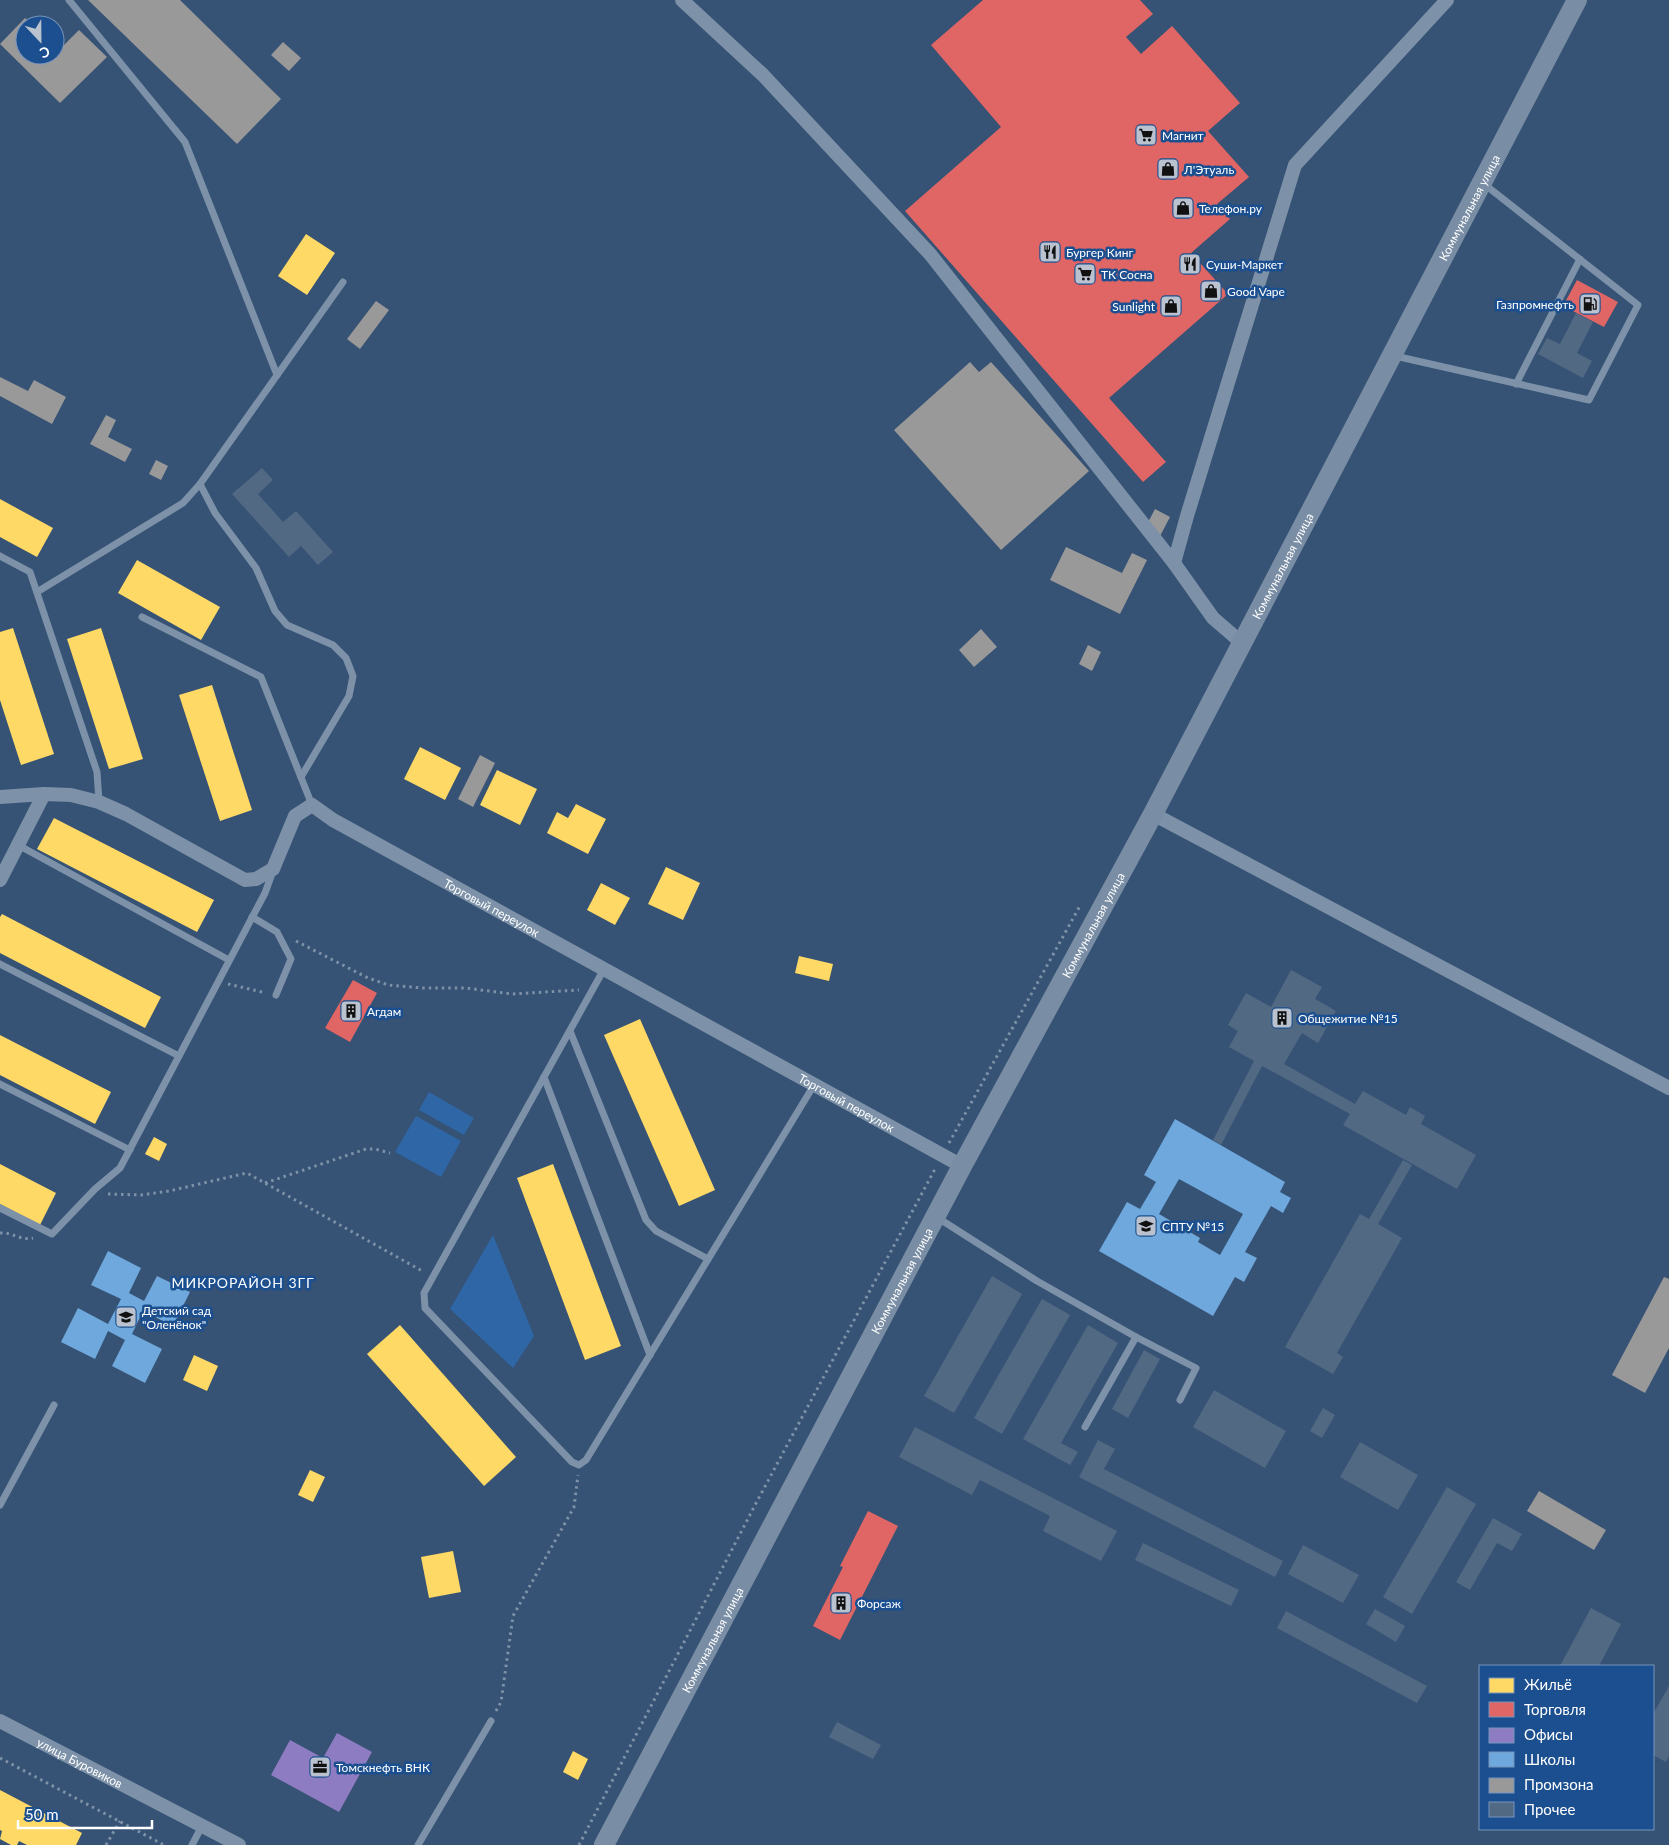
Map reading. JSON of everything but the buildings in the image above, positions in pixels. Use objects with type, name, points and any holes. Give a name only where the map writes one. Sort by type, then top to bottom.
[{"type":"main road","name":"Коммунальная улица","points":[[604,1845],[962,1166],[1154,814],[1577,0]]},
{"type":"street","points":[[682,0],[762,75],[930,254],[1174,563],[1213,618],[1242,643]]},
{"type":"street","points":[[1174,563],[1295,165],[1447,0]]},
{"type":"street","points":[[0,880],[44,794]]},
{"type":"street","points":[[0,795],[71,795],[99,802],[126,814],[245,880],[256,879],[273,870],[295,816],[312,805]]},
{"type":"street","name":"Торговый переулок","points":[[312,805],[333,820],[962,1166]]},
{"type":"street","points":[[1154,814],[1669,1088]]},
{"type":"street","name":"улица Буровиков","points":[[0,1721],[238,1845]]},
{"type":"lane","points":[[70,0],[185,142],[277,375]]},
{"type":"lane","points":[[1392,356],[1589,400],[1638,305],[1482,182]]},
{"type":"lane","points":[[1516,384],[1580,259]]},
{"type":"lane","points":[[37,592],[183,503],[200,484],[343,282]]},
{"type":"lane","points":[[200,484],[215,513],[256,568],[275,611],[287,624],[333,645],[346,658],[353,676],[349,696],[301,777]]},
{"type":"lane","points":[[0,556],[30,572],[98,772],[99,802]]},
{"type":"lane","points":[[142,617],[260,677],[312,805]]},
{"type":"lane","points":[[18,845],[229,960]]},
{"type":"lane","points":[[0,1208],[52,1234],[95,1189],[120,1168],[265,893],[273,870]]},
{"type":"lane","points":[[252,917],[277,932],[291,959],[276,995]]},
{"type":"lane","points":[[0,964],[179,1056]]},
{"type":"lane","points":[[604,969],[424,1293],[424,1308],[572,1462],[579,1465],[586,1460],[814,1085]]},
{"type":"lane","points":[[570,1031],[646,1220],[656,1231],[708,1259]]},
{"type":"lane","points":[[544,1077],[650,1355]]},
{"type":"lane","points":[[0,1084],[130,1150]]},
{"type":"lane","points":[[936,1216],[1037,1281],[1136,1337],[1196,1368],[1180,1400]]},
{"type":"lane","points":[[1085,1427],[1136,1337]]},
{"type":"lane","points":[[0,1505],[54,1405]]},
{"type":"lane","points":[[418,1845],[491,1721]]},
{"type":"lane","points":[[192,1845],[202,1826]]},
{"type":"path","points":[[277,932],[366,977],[388,985],[422,988],[466,988],[512,994],[593,989]]},
{"type":"path","points":[[218,982],[276,995]]},
{"type":"path","points":[[264,1183],[366,1149],[390,1153]]},
{"type":"path","points":[[95,1189],[104,1194],[141,1194],[168,1191],[246,1173],[433,1277]]},
{"type":"path","points":[[491,1721],[501,1702],[513,1616],[574,1507],[579,1465]]},
{"type":"path","points":[[0,1758],[164,1845]]},
{"type":"path","points":[[106,1845],[120,1821]]},
{"type":"shaded area","points":[[429,1092],[474,1118],[464,1135],[419,1110]]},
{"type":"shaded area","points":[[416,1116],[461,1141],[441,1177],[395,1152]]},
{"type":"shaded area","points":[[493,1235],[534,1336],[513,1368],[450,1309]]},
{"type":"place","name":"Магнит","points":[[1146,135]]},
{"type":"place","name":"Л'Этуаль","points":[[1168,169]]},
{"type":"place","name":"Телефон.ру","points":[[1183,208]]},
{"type":"place","name":"Бургер Кинг","points":[[1050,252]]},
{"type":"place","name":"Суши-Маркет","points":[[1190,264]]},
{"type":"place","name":"ТК Сосна","points":[[1085,274]]},
{"type":"place","name":"Good Vape","points":[[1211,291]]},
{"type":"place","name":"Газпромнефть","points":[[1590,304]]},
{"type":"place","name":"Sunlight","points":[[1171,306]]},
{"type":"place","name":"Агдам","points":[[351,1011]]},
{"type":"place","name":"Общежитие №15","points":[[1282,1018]]},
{"type":"place","name":"СПТУ №15","points":[[1146,1226]]},
{"type":"place","name":"Детский сад \"Оленёнок\"","points":[[126,1317]]},
{"type":"place","name":"Форсаж","points":[[841,1603]]},
{"type":"place","name":"Томскнефть ВНК","points":[[320,1767]]},
{"type":"district","name":"МИКРОРАЙОН 3ГГ","points":[[243,1282]]}]
